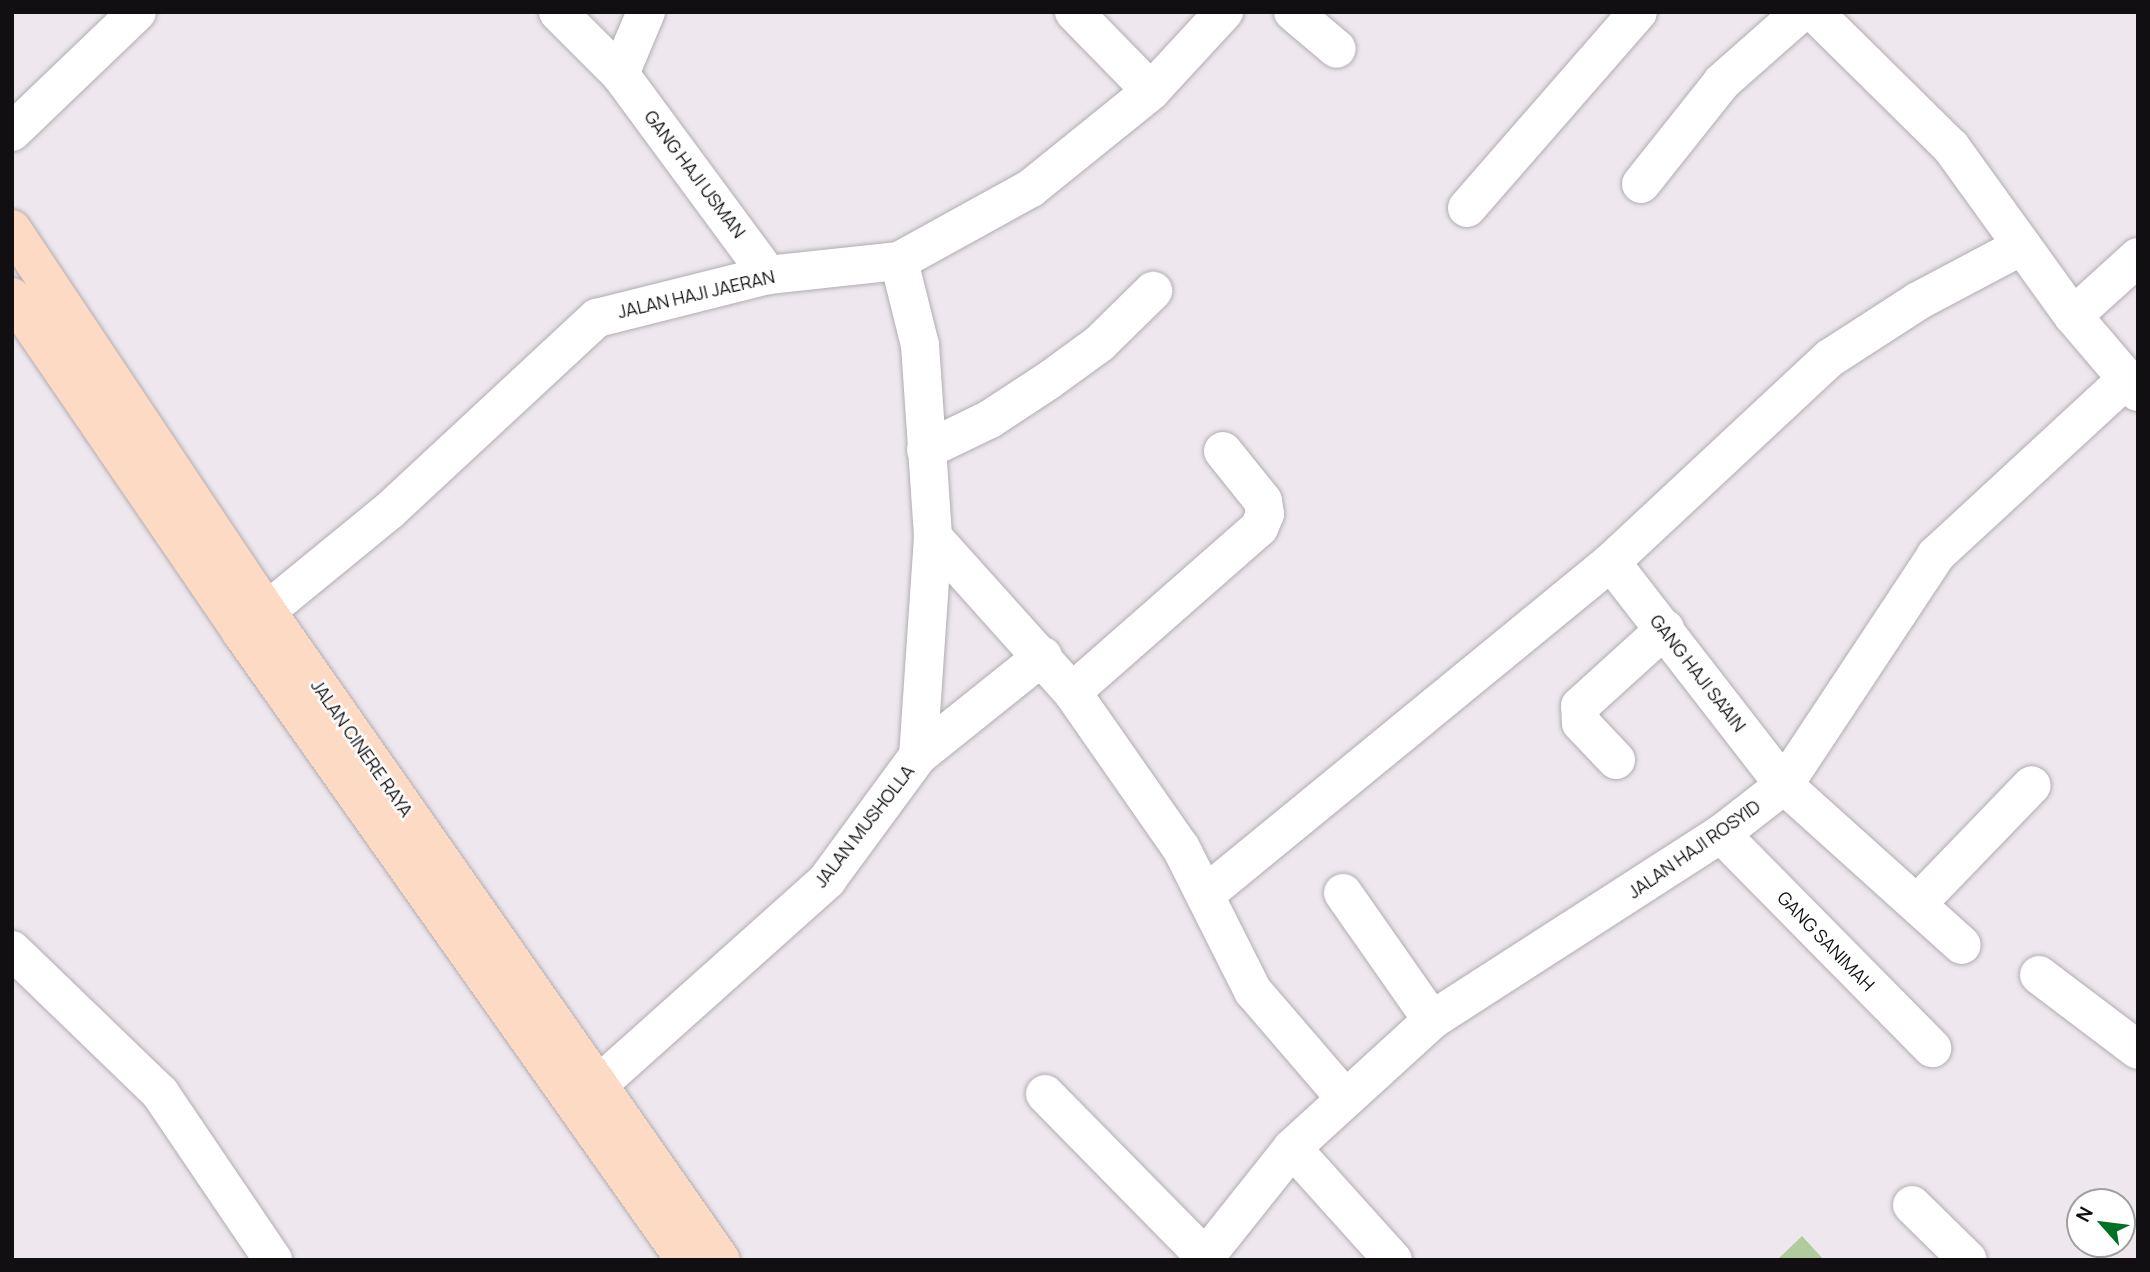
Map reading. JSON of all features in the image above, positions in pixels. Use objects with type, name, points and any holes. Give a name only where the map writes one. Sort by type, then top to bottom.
[{"type":"main road","name":"JALAN CINERE RAYA","points":[[12,229],[254,621],[685,1260]]},
{"type":"main road","name":"JALAN CINERE RAYA","points":[[12,297],[597,1086],[721,1260]]},
{"type":"street","points":[[12,132],[138,12]]},
{"type":"street","name":"GANG HAJI USMAN","points":[[558,12],[620,74],[768,275]]},
{"type":"street","points":[[620,74],[646,12]]},
{"type":"street","points":[[1074,12],[1151,91]]},
{"type":"street","name":"JALAN HAJI JAERAN","points":[[254,621],[389,511],[597,318],[768,275],[899,261],[1031,188],[1151,91],[1224,12]]},
{"type":"street","points":[[1293,12],[1337,50]]},
{"type":"street","points":[[1467,208],[1638,12]]},
{"type":"street","points":[[1641,184],[1722,82],[1801,12]]},
{"type":"street","points":[[1814,12],[1951,147],[2073,316],[2132,386]]},
{"type":"street","points":[[1207,893],[1611,562],[1830,358],[1918,301],[2022,246]]},
{"type":"street","points":[[2073,316],[2138,257]]},
{"type":"street","points":[[899,261],[920,345],[933,537],[918,756]]},
{"type":"street","points":[[926,450],[990,419],[1048,381],[1099,344],[1153,291]]},
{"type":"street","name":"JALAN HAJI ROSYID","points":[[1204,1258],[1293,1148],[1432,1020],[1721,834],[1784,785],[1936,555],[2132,386]]},
{"type":"street","points":[[1072,692],[1259,528],[1264,501],[1223,451]]},
{"type":"street","points":[[933,537],[1043,656],[1072,692],[1207,893],[1233,957],[1253,991],[1345,1098]]},
{"type":"street","name":"GANG HAJI SA'AIN","points":[[1611,562],[1784,785],[1962,945]]},
{"type":"street","points":[[1616,760],[1581,723],[1580,706],[1664,629]]},
{"type":"street","name":"JALAN MUSHOLLA","points":[[597,1086],[827,880],[918,756],[1043,656]]},
{"type":"street","points":[[1917,904],[2032,785]]},
{"type":"street","name":"GANG SANIMAH","points":[[1721,834],[1931,1048]]},
{"type":"street","points":[[1343,893],[1432,1020]]},
{"type":"street","points":[[14,956],[160,1093],[273,1260]]},
{"type":"street","points":[[2039,975],[2138,1050]]},
{"type":"street","points":[[1045,1094],[1204,1258]]},
{"type":"street","points":[[1293,1148],[1393,1260]]},
{"type":"street","points":[[1912,1205],[1968,1260]]},
{"type":"green space","points":[[1802,1236],[1824,1260],[1777,1260]]}]
